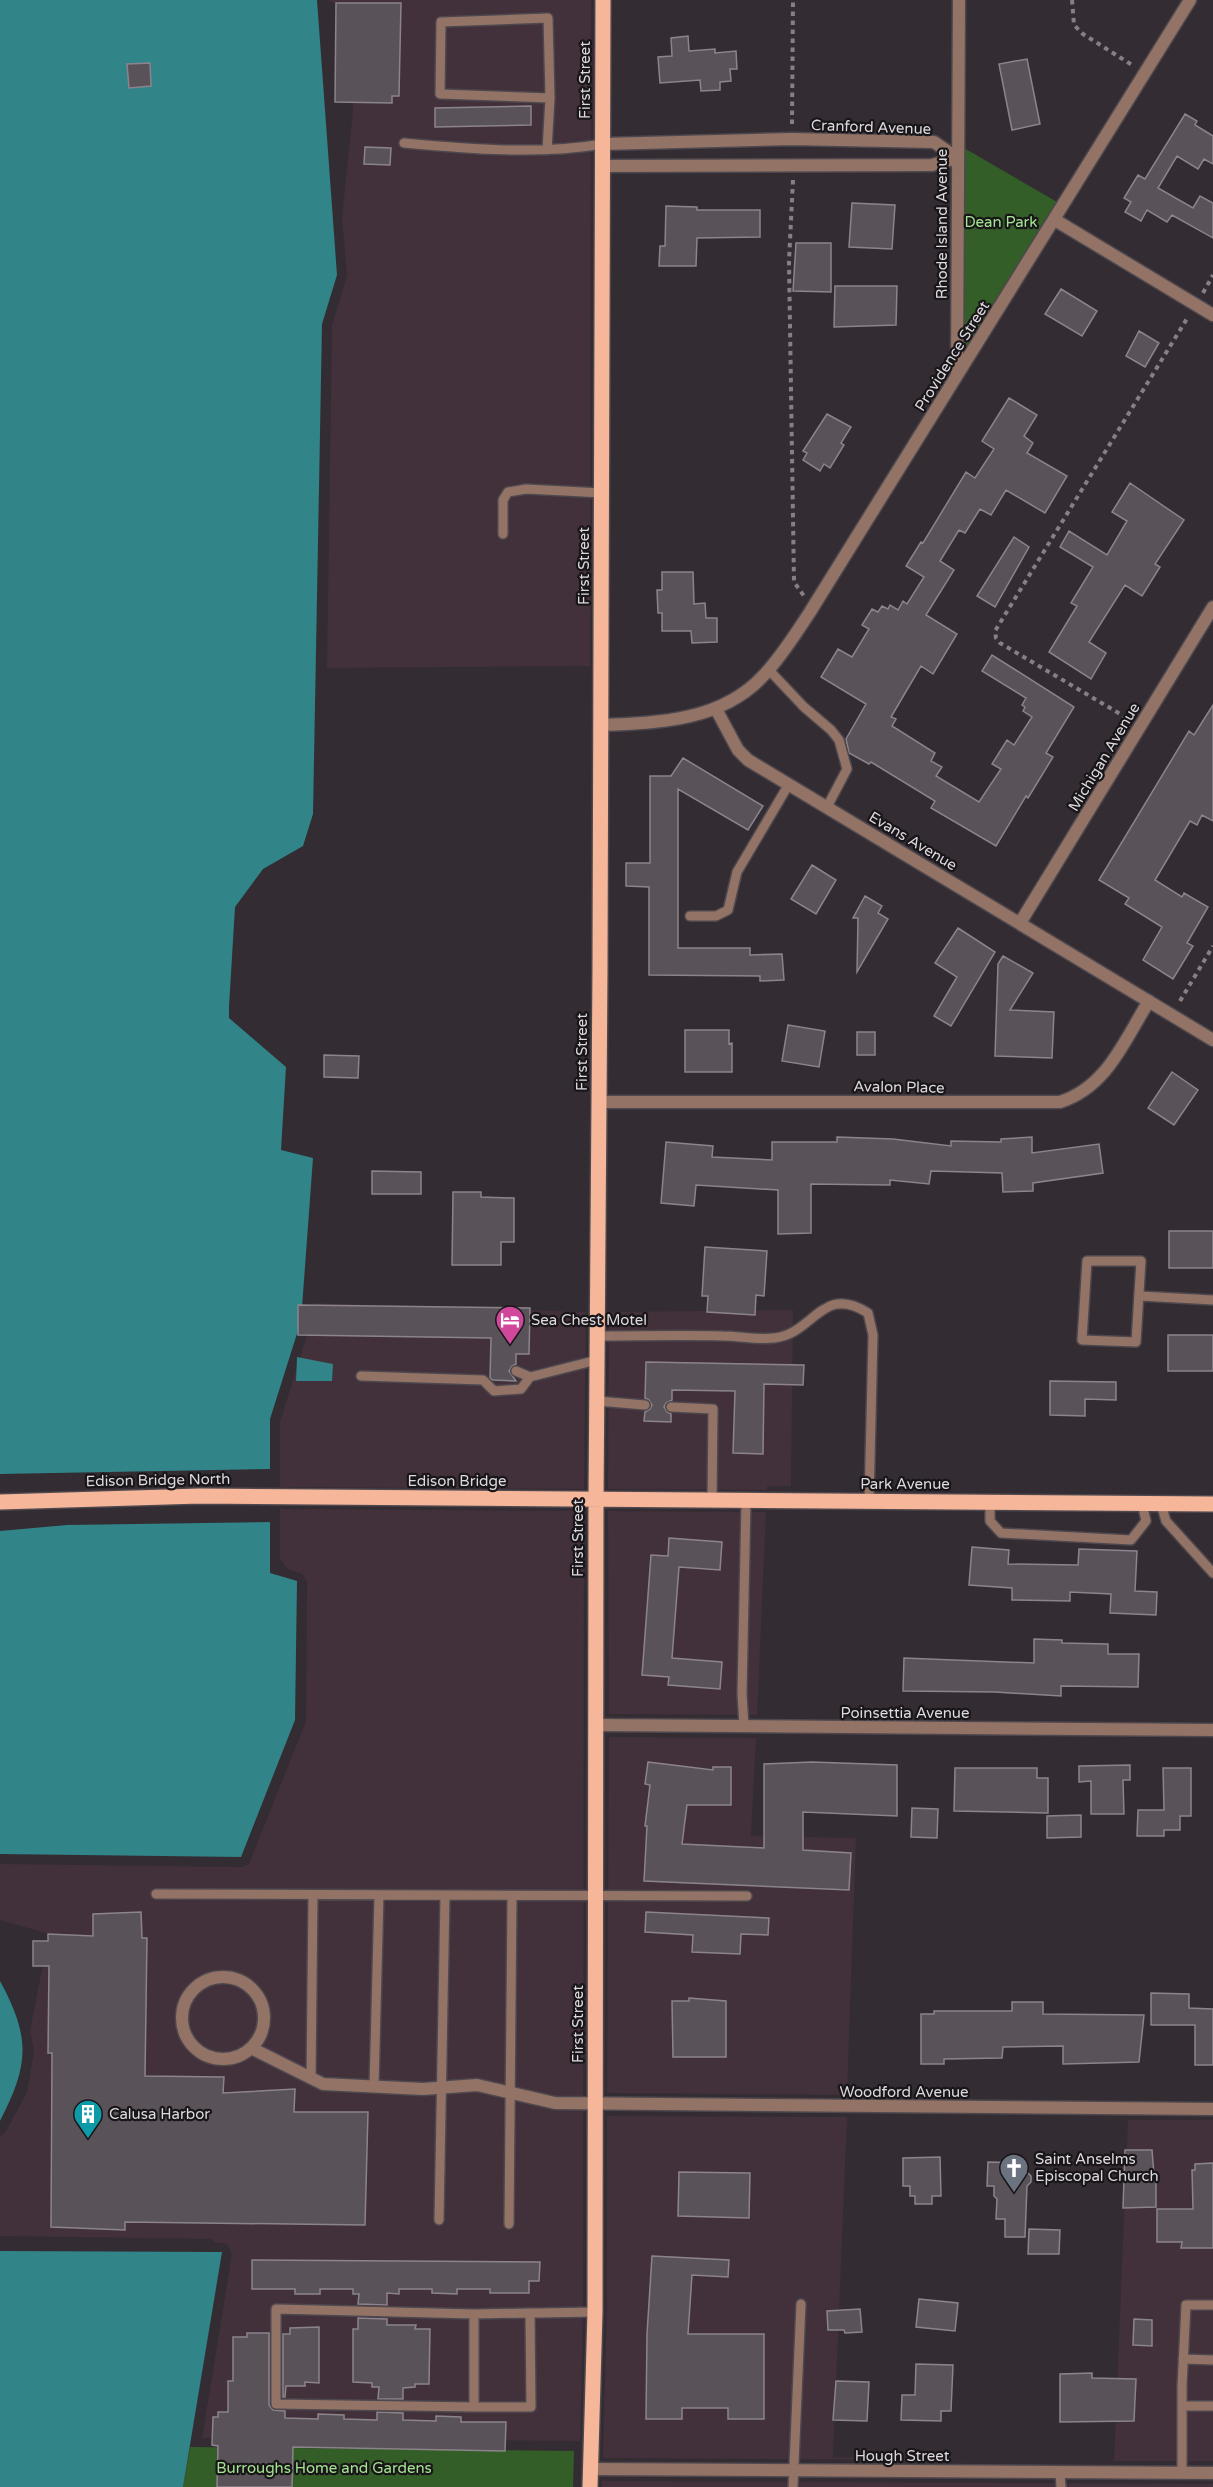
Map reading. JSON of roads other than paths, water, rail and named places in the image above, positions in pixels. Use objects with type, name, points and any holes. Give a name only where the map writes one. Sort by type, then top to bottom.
[{"type":"main road","name":"First Street","points":[[590,2487],[595,2312],[596,1500],[600,1102],[603,0]]},
{"type":"main road","name":"Edison Bridge North","points":[[0,1502],[200,1496],[317,1498]]},
{"type":"main road","name":"Edison Bridge","points":[[317,1498],[596,1500]]},
{"type":"main road","name":"Park Avenue","points":[[596,1500],[1213,1504]]},
{"type":"street","name":"Rhode Island Avenue","points":[[957,376],[959,0]]},
{"type":"street","name":"Providence Street","points":[[716,709],[742,693],[769,670],[812,609],[1190,0]]},
{"type":"street","name":"Cranford Avenue","points":[[603,144],[792,139],[934,142],[957,158]]},
{"type":"street","points":[[602,166],[932,165],[957,158]]},
{"type":"street","points":[[1055,220],[1213,315]]},
{"type":"street","name":"Michigan Avenue","points":[[1020,923],[1213,607]]},
{"type":"street","points":[[601,725],[649,724],[678,720],[716,709]]},
{"type":"street","name":"Evans Avenue","points":[[716,709],[738,750],[748,760],[1213,1040]]},
{"type":"street","name":"Avalon Place","points":[[600,1102],[1060,1102],[1075,1097],[1098,1081],[1149,1001]]},
{"type":"street","name":"Poinsettia Avenue","points":[[597,1725],[1213,1730]]},
{"type":"street","points":[[223,1976],[237,1978],[249,1985],[258,1996],[264,2009],[264,2024],[251,2048],[240,2056],[227,2059],[201,2054],[191,2045],[184,2033],[181,2021],[185,2001],[197,1985],[209,1978],[223,1976]]},
{"type":"street","points":[[251,2048],[323,2084],[374,2087],[477,2085],[555,2103],[595,2104]]},
{"type":"street","name":"Woodford Avenue","points":[[595,2104],[1213,2109]]},
{"type":"street","name":"Hough Street","points":[[591,2469],[1213,2472]]},
{"type":"lane","points":[[547,150],[550,98],[548,18],[441,22],[440,94],[550,98]]},
{"type":"lane","points":[[404,143],[547,150],[565,150],[603,144]]},
{"type":"lane","points":[[503,534],[503,500],[508,492],[526,489],[602,493]]},
{"type":"lane","points":[[769,670],[839,740],[847,769],[827,807]]},
{"type":"lane","points":[[690,916],[716,916],[728,910],[737,872],[789,784]]},
{"type":"lane","points":[[1087,1261],[1141,1261],[1140,1296],[1136,1342],[1082,1340],[1087,1261]]},
{"type":"lane","points":[[1140,1296],[1213,1300]]},
{"type":"lane","points":[[597,1336],[776,1338],[793,1331],[829,1305],[842,1303],[856,1305],[868,1313],[873,1335],[869,1502]]},
{"type":"lane","points":[[516,1371],[530,1377],[597,1360]]},
{"type":"lane","points":[[483,1380],[490,1372]]},
{"type":"lane","points":[[361,1376],[483,1380],[494,1391],[521,1389],[530,1377]]},
{"type":"lane","points":[[597,1401],[645,1405]]},
{"type":"lane","points":[[671,1407],[713,1409],[712,1501]]},
{"type":"lane","points":[[744,1726],[742,1694],[746,1501]]},
{"type":"lane","points":[[990,1502],[990,1521],[1000,1533],[1131,1540],[1146,1521],[1142,1503]]},
{"type":"lane","points":[[1161,1504],[1166,1521],[1213,1573]]},
{"type":"lane","points":[[156,1894],[747,1896]]},
{"type":"lane","points":[[311,2079],[314,1895]]},
{"type":"lane","points":[[374,2087],[379,1895]]},
{"type":"lane","points":[[439,2220],[445,1896]]},
{"type":"lane","points":[[509,2224],[512,1896]]},
{"type":"lane","points":[[793,2487],[801,2304]]},
{"type":"lane","points":[[1182,2472],[1186,2305],[1213,2305]]},
{"type":"lane","points":[[530,2313],[531,2407],[276,2404],[276,2309],[474,2314],[530,2313],[595,2312]]},
{"type":"lane","points":[[474,2314],[474,2407]]},
{"type":"lane","points":[[1183,2359],[1213,2360]]},
{"type":"lane","points":[[1182,2406],[1213,2406]]},
{"type":"lane","points":[[1060,2472],[1061,2487]]},
{"type":"water","points":[[0,0],[317,0],[337,275],[322,324],[313,814],[303,846],[263,869],[235,907],[229,1007],[229,1018],[286,1067],[281,1150],[313,1158],[301,1321],[270,1419],[270,1573],[297,1581],[295,1720],[241,1857],[0,1854]]},
{"type":"water","points":[[297,1357],[333,1364],[332,1381],[296,1381]]},
{"type":"water","points":[[0,1981],[17,2019],[22,2051],[17,2084],[0,2121]]},
{"type":"water","points":[[0,2251],[222,2252],[183,2487],[0,2487]]},
{"type":"place","name":"Sea Chest Motel","points":[[510,1346]]},
{"type":"place","name":"Calusa Harbor","points":[[88,2140]]},
{"type":"place","name":"Saint Anselms Episcopal Church","points":[[1014,2194]]},
{"type":"park label","name":"Dean Park","points":[[1001,222]]},
{"type":"park label","name":"Burroughs Home and Gardens","points":[[324,2468]]}]
